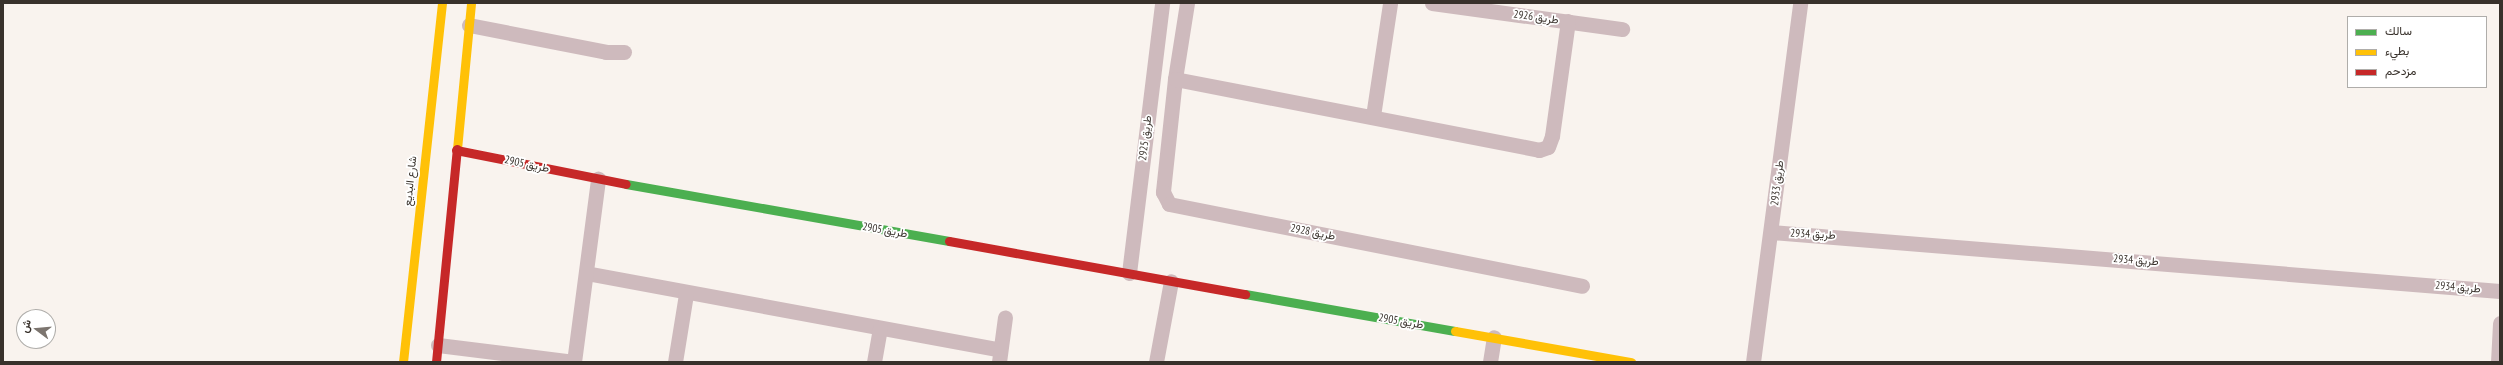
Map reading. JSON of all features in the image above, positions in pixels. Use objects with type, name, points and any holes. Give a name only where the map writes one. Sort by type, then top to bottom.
[{"type":"street","name":"شارع البديع","points":[[403,362],[442,3]]},
{"type":"street","points":[[436,362],[471,3]]},
{"type":"street","name":"طريق 2925","points":[[1128,274],[1162,3]]},
{"type":"street","name":"طريق 2928","points":[[1186,3],[1175,79],[1163,192],[1169,204],[1582,286]]},
{"type":"street","points":[[1175,79],[1373,116],[1390,3]]},
{"type":"street","name":"طريق 2926","points":[[1432,3],[1622,28]]},
{"type":"street","name":"طريق 2933","points":[[1753,362],[1800,3]]},
{"type":"street","name":"طريق 2926","points":[[1373,116],[1539,150],[1548,147],[1552,136],[1568,21]]},
{"type":"street","points":[[469,25],[606,52],[624,52]]},
{"type":"street","points":[[1159,32],[1182,36]]},
{"type":"street","name":"طريق 2905","points":[[456,150],[598,179],[1631,362]]},
{"type":"street","points":[[438,345],[574,362],[598,179]]},
{"type":"street","name":"طريق 2934","points":[[1771,232],[2500,291]]},
{"type":"street","points":[[586,273],[686,294],[880,329],[999,356],[1005,317]]},
{"type":"street","points":[[1156,362],[1172,281]]},
{"type":"street","points":[[675,362],[686,294]]},
{"type":"street","points":[[2498,362],[2500,323]]},
{"type":"street","points":[[874,362],[880,329]]},
{"type":"street","points":[[1490,362],[1494,337]]},
{"type":"traffic: fast","points":[[626,184],[949,241]]},
{"type":"traffic: fast","points":[[1245,294],[1455,331]]},
{"type":"traffic: slow","points":[[403,362],[442,3]]},
{"type":"traffic: slow","points":[[457,149],[471,3]]},
{"type":"traffic: slow","points":[[1455,331],[1631,362]]},
{"type":"traffic: jam","points":[[436,362],[457,149]]},
{"type":"traffic: jam","points":[[456,150],[626,184]]},
{"type":"traffic: jam","points":[[949,241],[1245,294]]}]
